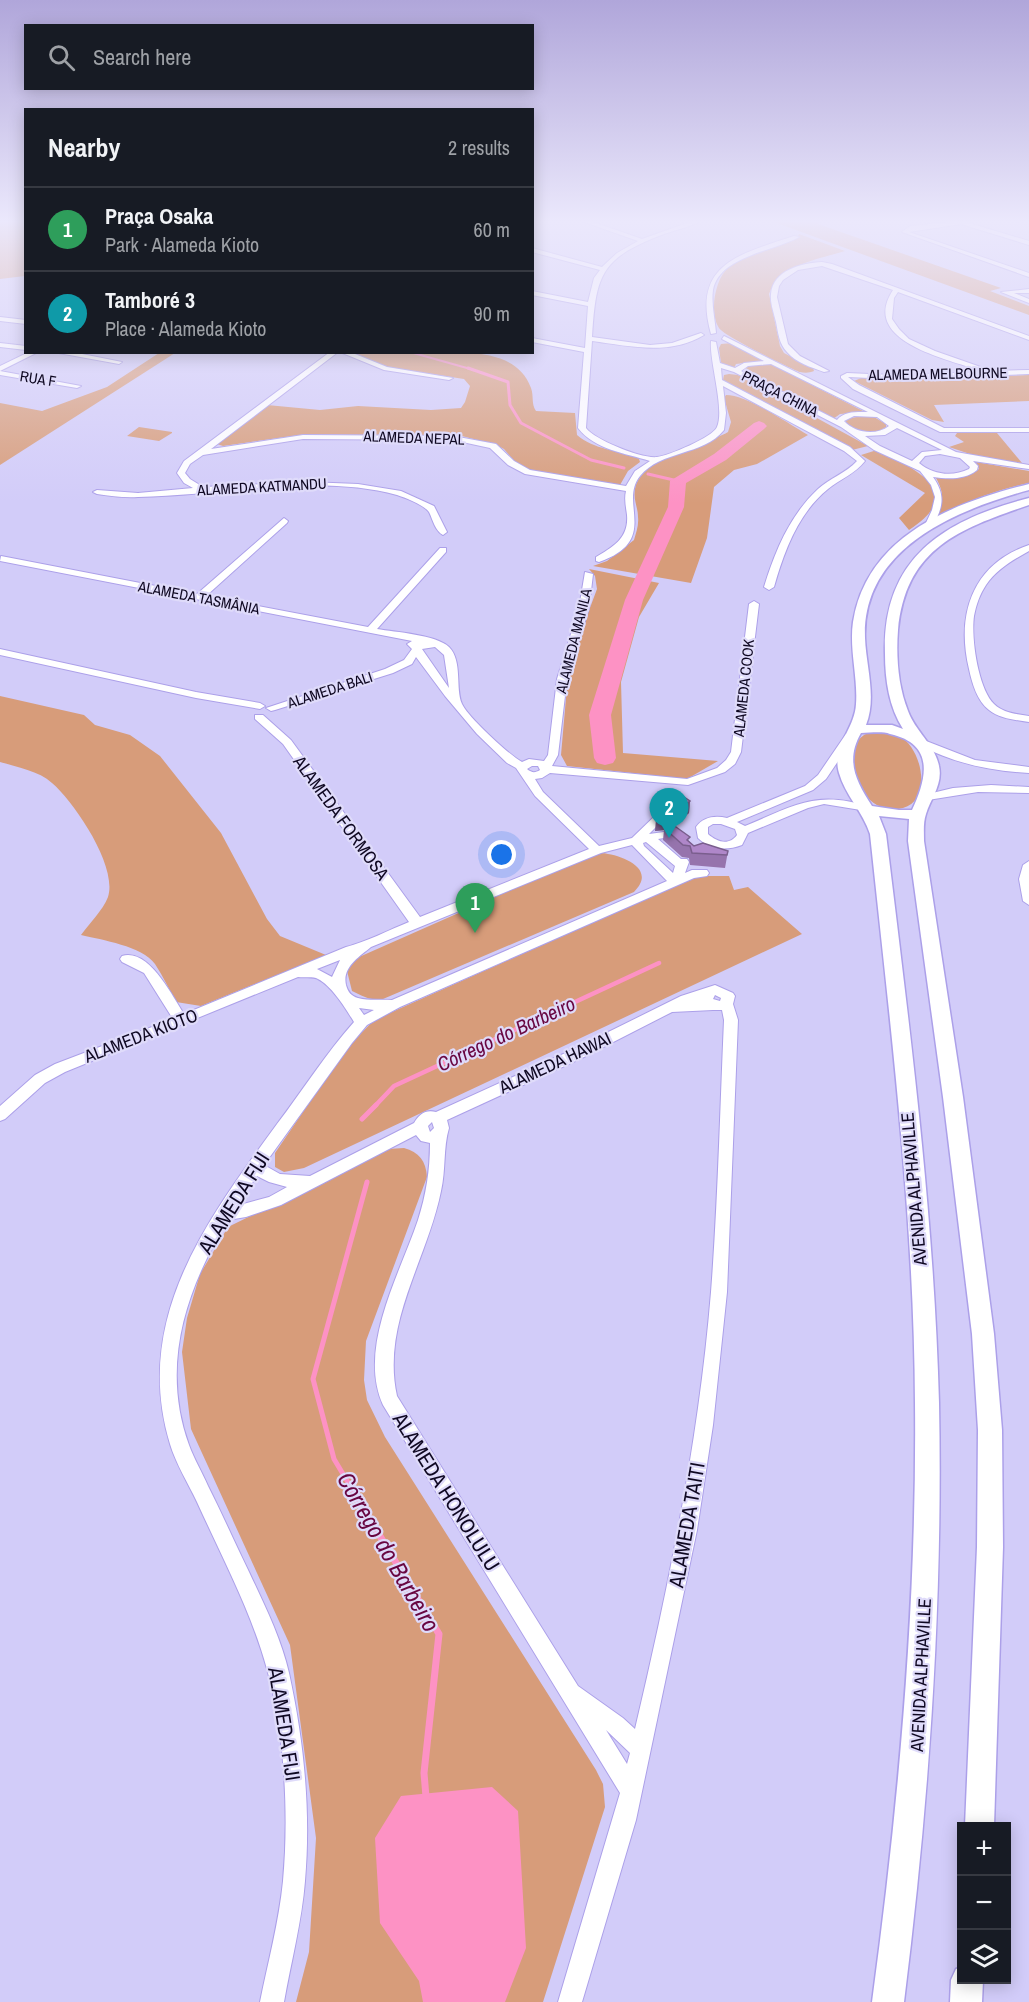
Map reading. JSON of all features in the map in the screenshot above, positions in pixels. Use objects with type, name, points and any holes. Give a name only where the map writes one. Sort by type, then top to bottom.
[{"type":"main road","name":"AVENIDA ALPHAVILLE","points":[[888,2002],[901,1907],[918,1742],[927,1572],[924,1314],[904,1064],[878,834],[868,810],[851,788],[845,761],[846,749],[859,729],[863,709],[859,625],[861,607],[867,589],[887,559],[905,542],[929,525],[968,506],[1029,487]]},
{"type":"main road","points":[[980,1822],[990,1547],[990,1430],[982,1334],[960,1156],[917,856],[916,827],[933,778],[931,764],[921,742],[902,714],[893,677],[891,614],[900,584],[908,570],[927,551],[956,530],[976,520],[1029,501]]},
{"type":"main road","points":[[859,729],[892,729],[921,742]]},
{"type":"main road","points":[[868,810],[900,815],[923,806]]},
{"type":"main road","points":[[966,2002],[967,1984]]},
{"type":"street","points":[[591,315],[582,428],[585,434],[598,443],[656,460]]},
{"type":"street","points":[[589,339],[650,347],[702,338],[713,333],[712,315]]},
{"type":"street","points":[[779,315],[785,346],[804,362],[826,372],[845,376],[856,387],[943,430],[1029,430]]},
{"type":"street","points":[[889,315],[889,319],[899,333],[928,351],[995,374]]},
{"type":"street","points":[[968,315],[1029,338]]},
{"type":"street","points":[[0,319],[24,322]]},
{"type":"street","name":"PRAÇA CHINA","points":[[713,333],[806,377],[879,415],[893,426],[956,454],[966,458],[1029,467]]},
{"type":"street","points":[[702,338],[713,342],[724,338]]},
{"type":"street","points":[[534,340],[587,351]]},
{"type":"street","points":[[599,559],[622,545],[631,534],[633,521],[629,489],[637,474],[664,455],[700,443],[718,432],[724,418],[713,342]]},
{"type":"street","points":[[0,345],[24,348]]},
{"type":"street","points":[[0,371],[31,354]]},
{"type":"street","points":[[69,354],[119,362]]},
{"type":"street","points":[[201,490],[187,481],[181,473],[187,463],[331,354]]},
{"type":"street","points":[[348,354],[386,369],[449,378]]},
{"type":"street","points":[[736,371],[746,364],[774,362]]},
{"type":"street","name":"PRAÇA CHINA","points":[[718,365],[736,371],[841,425],[877,448],[941,475],[968,473],[974,466],[966,458]]},
{"type":"street","name":"RUA F","points":[[0,371],[77,386]]},
{"type":"street","points":[[806,377],[826,372]]},
{"type":"street","name":"ALAMEDA MELBOURNE","points":[[845,376],[892,377],[1029,372]]},
{"type":"street","points":[[719,384],[747,396],[848,449],[861,461],[823,489],[810,503],[792,529],[769,586]]},
{"type":"street","name":"PRAÇA CHINA","points":[[841,425],[842,418],[853,414],[879,415]]},
{"type":"street","points":[[893,426],[940,452]]},
{"type":"street","name":"PRAÇA CHINA","points":[[850,430],[869,434],[885,432],[893,426]]},
{"type":"street","points":[[869,434],[919,465],[938,488],[936,513],[929,525]]},
{"type":"street","name":"ALAMEDA NEPAL","points":[[198,453],[303,436],[453,438],[493,446],[501,450],[511,463],[528,472],[629,489]]},
{"type":"street","name":"ALAMEDA NEPAL","points":[[210,445],[225,449]]},
{"type":"street","points":[[628,451],[664,455]]},
{"type":"street","name":"PRAÇA CHINA","points":[[919,465],[924,454],[940,452],[956,454]]},
{"type":"street","name":"ALAMEDA KATMANDU","points":[[97,492],[138,495],[319,483],[381,489],[407,496],[432,509],[442,523],[443,532]]},
{"type":"street","points":[[199,597],[284,521]]},
{"type":"street","points":[[370,631],[443,549]]},
{"type":"street","points":[[1027,550],[1005,561],[983,583],[974,601],[969,619],[970,645],[983,698],[992,708],[1000,712],[1029,720]]},
{"type":"street","name":"ALAMEDA TASMÂNIA","points":[[1,560],[396,637],[425,640],[438,645]]},
{"type":"street","name":"ALAMEDA MANILA","points":[[546,769],[553,756],[552,744],[565,666],[573,634],[588,597],[588,574]]},
{"type":"street","name":"ALAMEDA COOK","points":[[528,766],[688,782],[711,775],[727,765],[736,752],[754,604]]},
{"type":"street","name":"ALAMEDA TASMÂNIA","points":[[396,637],[416,648]]},
{"type":"street","points":[[389,671],[408,662],[416,648],[422,645],[438,645],[449,654],[453,690],[457,702]]},
{"type":"street","points":[[416,648],[432,675],[494,745],[511,762],[528,766]]},
{"type":"street","name":"ALAMEDA FORMOSA","points":[[0,652],[262,711],[287,741],[417,923]]},
{"type":"street","points":[[389,671],[411,668],[442,676],[451,672]]},
{"type":"street","name":"ALAMEDA BALI","points":[[262,711],[389,671]]},
{"type":"street","points":[[743,831],[742,839],[727,846],[709,846],[697,832],[709,821],[729,821],[809,788],[822,777],[849,737],[859,729]]},
{"type":"street","points":[[921,742],[955,759],[979,765],[1029,771]]},
{"type":"street","points":[[528,766],[552,744]]},
{"type":"street","points":[[528,766],[532,786],[597,850]]},
{"type":"street","points":[[546,769],[546,793],[550,805]]},
{"type":"street","points":[[923,806],[947,792],[984,787],[1029,789]]},
{"type":"street","points":[[743,831],[804,806],[824,801],[851,804],[868,810]]},
{"type":"street","points":[[664,813],[636,842],[642,852],[675,882]]},
{"type":"street","points":[[729,821],[743,831]]},
{"type":"street","name":"ALAMEDA KIOTO","points":[[0,1115],[40,1079],[60,1068],[181,1021],[292,973],[597,850],[655,837],[682,863],[675,882]]},
{"type":"street","points":[[1029,865],[1025,879],[1029,901]]},
{"type":"street","name":"ALAMEDA FIJI","points":[[272,2002],[294,1883],[297,1816],[290,1736],[278,1671],[260,1617],[180,1446],[171,1411],[168,1379],[170,1342],[178,1305],[210,1234],[223,1214],[362,1022],[395,1004],[692,874],[703,873]]},
{"type":"street","name":"ALAMEDA KIOTO","points":[[344,996],[339,985],[340,967],[344,960],[366,944]]},
{"type":"street","points":[[127,959],[149,970],[181,1021]]},
{"type":"street","name":"ALAMEDA KIOTO","points":[[292,973],[322,975],[329,979],[344,996],[364,1004],[395,1004]]},
{"type":"street","points":[[344,996],[362,1022]]},
{"type":"street","name":"ALAMEDA HAWAI","points":[[316,1180],[418,1127],[423,1119],[430,1117],[437,1126],[672,1008],[715,1002]]},
{"type":"street","name":"ALAMEDA TAITI","points":[[570,2002],[631,1791],[688,1530],[713,1354],[724,1210],[728,1037],[715,1002]]},
{"type":"street","name":"ALAMEDA HONOLULU","points":[[437,1126],[438,1168],[434,1193],[392,1316],[387,1339],[384,1359],[389,1399],[402,1424],[631,1791]]},
{"type":"street","points":[[255,1167],[281,1181],[316,1180]]},
{"type":"street","points":[[223,1214],[246,1211],[275,1201],[316,1180]]},
{"type":"street","name":"ALAMEDA HONOLULU","points":[[572,1694],[616,1725],[641,1749]]},
{"type":"shaded area","points":[[714,315],[774,315],[780,346],[784,353],[813,368],[814,371],[800,372],[757,352],[723,332]]},
{"type":"shaded area","points":[[732,343],[767,360],[736,364],[734,368],[721,363],[719,348],[721,344]]},
{"type":"shaded area","points":[[157,354],[173,354],[0,465],[0,403],[42,411],[107,387]]},
{"type":"shaded area","points":[[356,354],[480,354],[496,357],[521,371],[531,388],[536,411],[575,413],[577,435],[598,447],[638,456],[640,462],[628,471],[620,485],[532,471],[516,463],[504,449],[496,445],[462,436],[307,434],[223,446],[217,444],[267,405],[320,410],[358,406],[431,410],[461,408],[465,402],[470,386],[464,379],[386,367]]},
{"type":"shaded area","points":[[771,364],[865,412],[840,414],[833,419],[743,369],[746,366]]},
{"type":"shaded area","points":[[724,375],[738,375],[868,446],[852,450],[723,380]]},
{"type":"shaded area","points":[[1029,375],[1029,401],[934,405],[944,422],[932,420],[854,381],[861,378],[896,380]]},
{"type":"shaded area","points":[[726,395],[756,404],[808,435],[757,464],[734,470],[714,487],[707,538],[691,583],[593,566],[607,561],[634,540],[638,520],[635,489],[640,478],[649,468],[674,454],[728,432],[731,422],[724,398]]},
{"type":"shaded area","points":[[861,416],[874,417],[886,424],[886,427],[865,432],[845,424],[847,419]]},
{"type":"shaded area","points":[[139,427],[172,433],[159,441],[127,436]]},
{"type":"shaded area","points":[[957,433],[997,433],[1022,463],[985,459],[949,447],[964,442],[955,436]]},
{"type":"shaded area","points":[[877,450],[919,473],[929,482],[935,493],[935,504],[926,516],[909,530],[899,518],[925,493],[861,455]]},
{"type":"shaded area","points":[[976,462],[1029,471],[1029,483],[982,497],[937,518],[942,498],[936,478],[967,476],[979,469]]},
{"type":"shaded area","points":[[589,569],[659,583],[639,617],[621,682],[623,753],[718,761],[687,779],[567,766],[561,755],[569,664],[597,589],[595,576]]},
{"type":"shaded area","points":[[0,696],[84,715],[95,725],[130,735],[160,756],[221,833],[267,919],[280,936],[326,955],[201,1006],[176,1002],[155,964],[141,953],[121,945],[81,935],[108,897],[107,869],[82,819],[52,783],[41,775],[0,762]]},
{"type":"shaded area","points":[[881,731],[897,735],[907,742],[918,762],[921,785],[918,795],[912,803],[903,808],[888,809],[875,804],[857,782],[853,769],[856,744],[864,735]]},
{"type":"shaded area","points":[[602,853],[627,860],[639,870],[642,876],[634,892],[383,999],[371,999],[352,991],[347,971],[350,961],[585,857]]},
{"type":"shaded area","points":[[729,876],[734,890],[748,887],[802,934],[304,1168],[284,1172],[275,1167],[275,1153],[346,1049],[374,1020],[692,878]]},
{"type":"shaded area","points":[[404,1148],[421,1158],[427,1177],[366,1341],[364,1380],[367,1400],[385,1437],[603,1784],[605,1807],[543,2002],[296,2002],[309,1952],[316,1838],[290,1645],[191,1429],[182,1352],[187,1318],[200,1274],[228,1227],[388,1149]]},
{"type":"shaded area","points":[[492,1787],[518,1811],[526,1948],[505,2002],[423,2002],[419,1981],[380,1923],[375,1838],[401,1796]]},
{"type":"building","points":[[681,795],[690,801],[675,812],[676,815],[669,822],[665,818],[656,819],[673,802],[673,798]]},
{"type":"building","points":[[669,822],[690,837],[687,840],[694,846],[703,843],[728,851],[727,855],[692,853],[690,846],[683,845],[664,828]]},
{"type":"waterway","name":"Córrego do Barbeiro","points":[[417,354],[473,370]]},
{"type":"waterway","name":"Córrego do Barbeiro","points":[[468,368],[473,370]]},
{"type":"waterway","name":"Córrego do Barbeiro","points":[[473,370],[508,382],[510,405],[521,423],[591,460],[624,468]]},
{"type":"waterway","name":"Córrego do Barbeiro","points":[[605,758],[600,715],[634,600],[676,507],[678,481],[720,457],[759,426]]},
{"type":"waterway","name":"Córrego do Barbeiro","points":[[648,474],[678,481]]},
{"type":"waterway","name":"Córrego do Barbeiro","points":[[375,1106],[394,1086],[659,963]]},
{"type":"waterway","name":"Córrego do Barbeiro","points":[[362,1119],[375,1106]]},
{"type":"waterway","name":"Córrego do Barbeiro","points":[[358,1499],[334,1459],[313,1379],[367,1182]]},
{"type":"waterway","name":"Córrego do Barbeiro","points":[[357,1498],[439,1634],[424,1773],[426,1797]]},
{"type":"place","name":"Tamboré 3","points":[[669,838]]},
{"type":"place","name":"Praça Osaka","points":[[475,933]]}]
